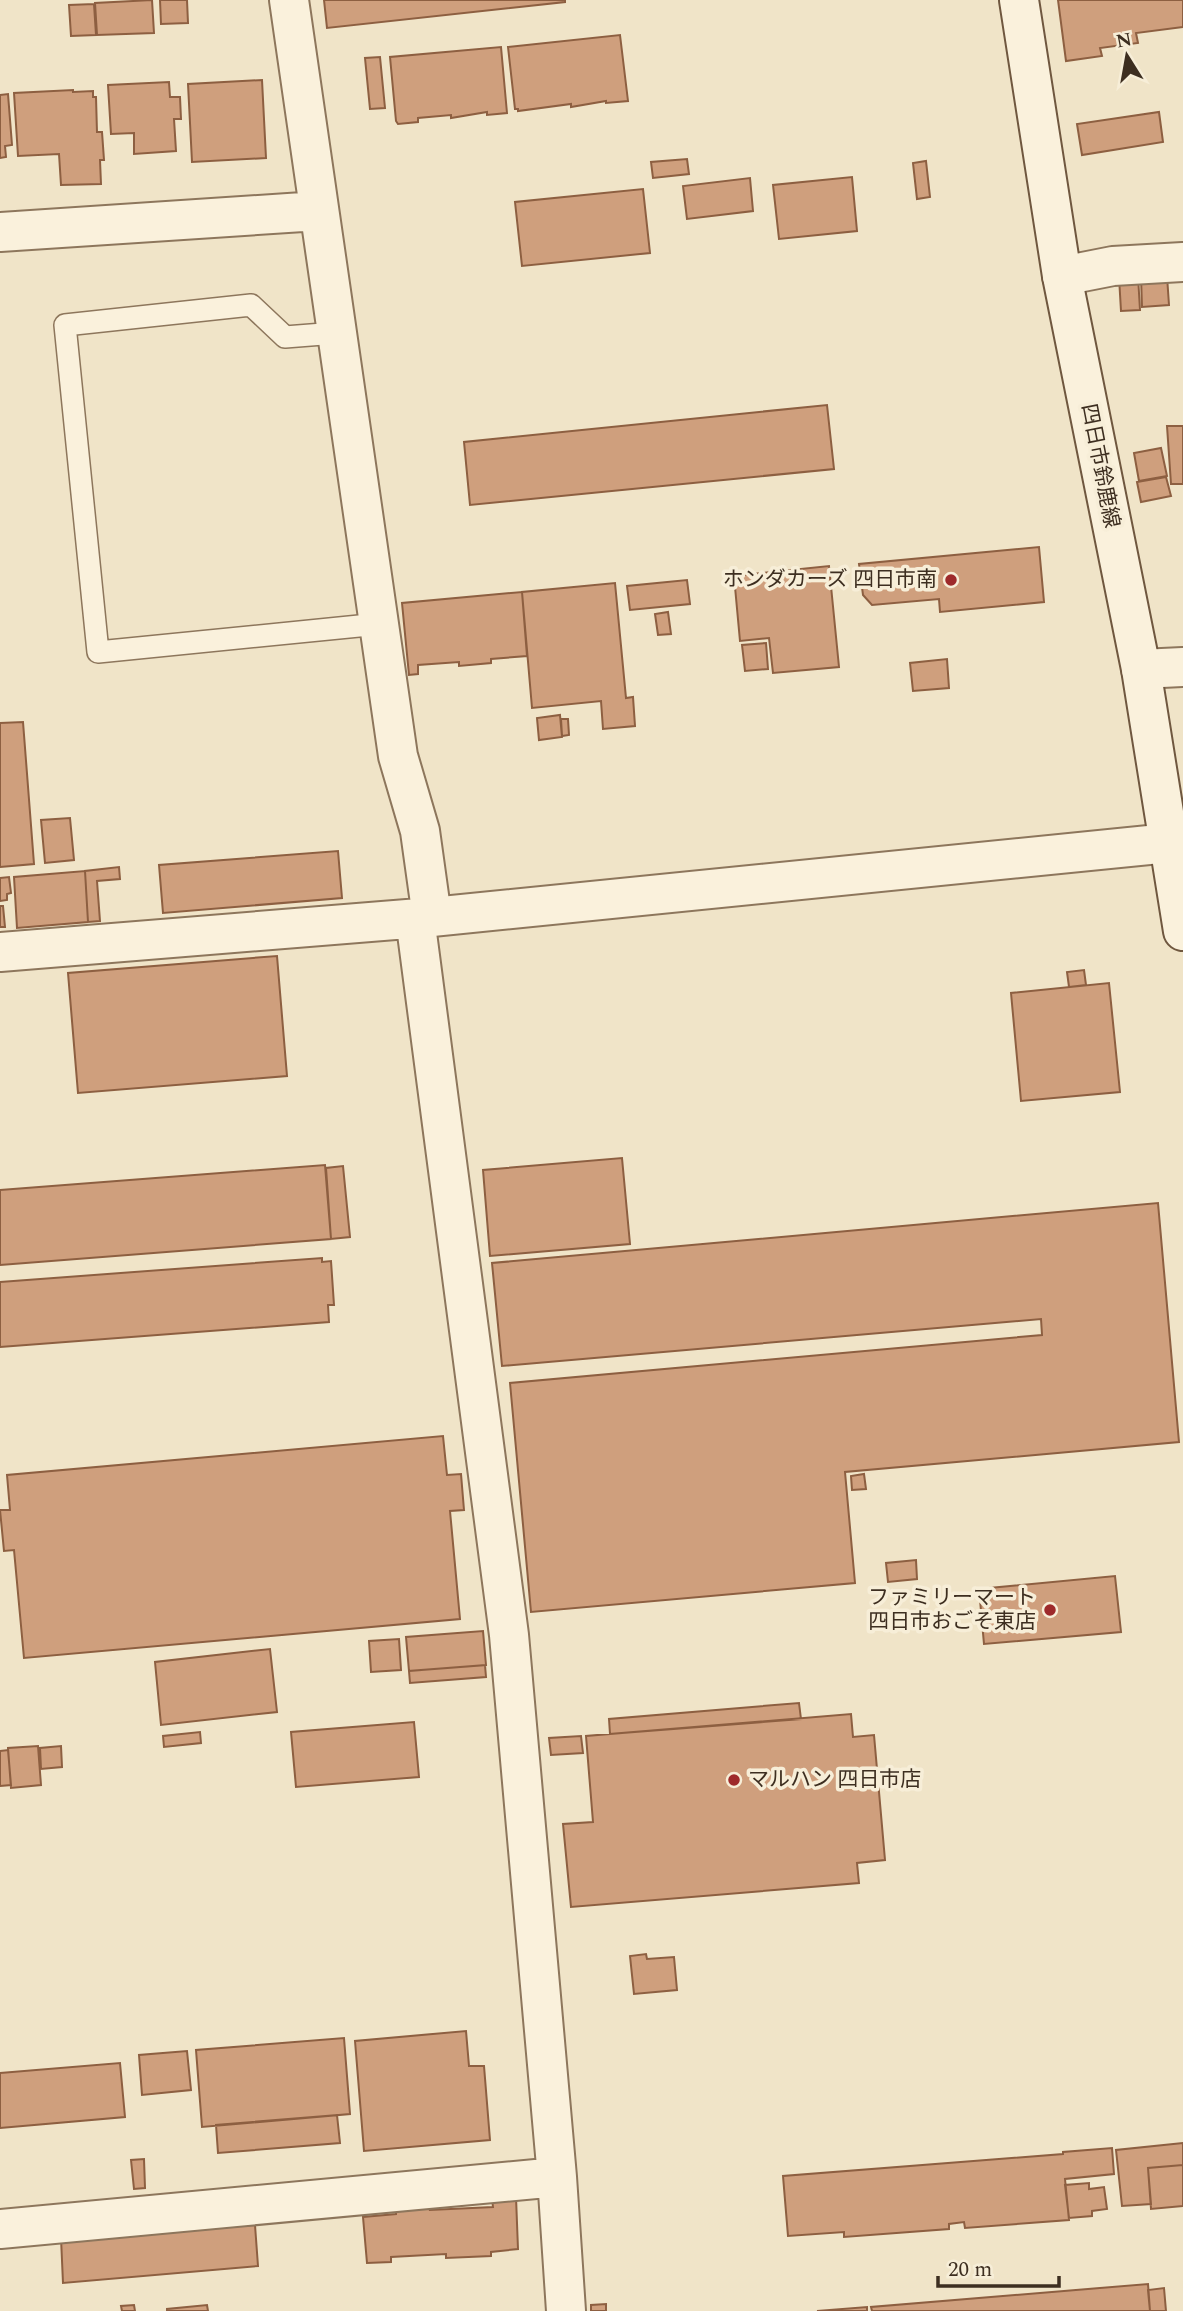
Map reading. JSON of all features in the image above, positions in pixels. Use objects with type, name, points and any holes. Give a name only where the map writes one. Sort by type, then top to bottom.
[{"type":"street","points":[[289,0],[398,757],[420,831],[424,917],[509,1635],[557,2177],[566,2311]]},
{"type":"street","name":"四日市鈴鹿線","points":[[1019,0],[1062,276],[1141,669],[1183,931]]},
{"type":"street","points":[[0,232],[318,211]]},
{"type":"street","points":[[1062,276],[1113,266],[1183,262]]},
{"type":"street","points":[[1141,669],[1183,667]]},
{"type":"street","points":[[0,952],[424,917],[1169,843]]},
{"type":"street","points":[[0,2229],[557,2177]]},
{"type":"lane","points":[[336,334],[285,337],[251,305],[65,325],[98,652],[379,624]]},
{"type":"building","points":[[152,0],[154,33],[97,35],[95,3]]},
{"type":"building","points":[[160,0],[187,0],[188,23],[161,24]]},
{"type":"building","points":[[324,0],[565,0],[565,2],[327,28]]},
{"type":"building","points":[[1058,0],[1183,0],[1183,27],[1136,33],[1138,43],[1100,48],[1102,56],[1066,61]]},
{"type":"building","points":[[94,4],[96,35],[71,36],[69,5]]},
{"type":"building","points":[[620,35],[628,101],[606,101],[571,107],[571,104],[518,111],[515,109],[508,47]]},
{"type":"building","points":[[501,47],[507,113],[487,115],[487,112],[451,118],[451,115],[418,118],[418,122],[398,124],[390,57]]},
{"type":"building","points":[[380,57],[385,108],[370,109],[365,58]]},
{"type":"building","points":[[262,80],[266,158],[192,162],[188,84]]},
{"type":"building","points":[[169,82],[170,97],[180,97],[181,119],[174,119],[176,151],[134,154],[134,133],[111,134],[108,85]]},
{"type":"building","points":[[93,91],[93,97],[96,97],[97,132],[102,132],[104,160],[100,160],[101,184],[61,185],[59,154],[18,156],[14,93]]},
{"type":"building","points":[[8,94],[12,145],[5,146],[6,157],[0,158],[0,95]]},
{"type":"building","points":[[1159,112],[1163,142],[1082,155],[1077,124]]},
{"type":"building","points":[[687,159],[689,174],[653,178],[651,162]]},
{"type":"building","points":[[926,161],[930,197],[917,199],[913,163]]},
{"type":"building","points":[[852,177],[857,231],[779,239],[773,185]]},
{"type":"building","points":[[750,178],[753,211],[687,219],[683,186]]},
{"type":"building","points":[[643,189],[650,253],[522,266],[515,202]]},
{"type":"building","points":[[1138,276],[1140,310],[1121,311],[1119,277]]},
{"type":"building","points":[[1167,276],[1169,305],[1142,307],[1141,277]]},
{"type":"building","points":[[827,405],[834,469],[470,505],[464,442]]},
{"type":"building","points":[[1167,426],[1183,426],[1183,484],[1171,484]]},
{"type":"building","points":[[1161,448],[1167,476],[1139,481],[1134,453]]},
{"type":"building","points":[[1166,477],[1171,496],[1141,502],[1137,482]]},
{"type":"building","name":"ホンダカーズ 四日市南","points":[[1039,547],[1044,602],[940,612],[939,599],[872,605],[863,595],[859,564]]},
{"type":"building","points":[[829,566],[839,667],[773,673],[769,638],[740,641],[734,576]]},
{"type":"building","points":[[687,580],[690,604],[630,610],[627,586]]},
{"type":"building","points":[[615,583],[626,698],[633,697],[635,726],[603,729],[601,701],[532,708],[522,592]]},
{"type":"building","points":[[522,592],[527,656],[491,659],[491,663],[459,666],[459,662],[418,665],[418,674],[409,675],[402,603]]},
{"type":"building","points":[[668,612],[671,634],[658,635],[655,614]]},
{"type":"building","points":[[766,643],[768,669],[745,671],[742,645]]},
{"type":"building","points":[[947,659],[949,688],[913,691],[910,663]]},
{"type":"building","points":[[560,715],[562,737],[539,740],[537,718]]},
{"type":"building","points":[[561,719],[568,719],[569,735],[562,736]]},
{"type":"building","points":[[23,722],[34,864],[0,867],[0,723]]},
{"type":"building","points":[[70,818],[74,860],[45,863],[41,820]]},
{"type":"building","points":[[338,851],[342,898],[163,913],[159,865]]},
{"type":"building","points":[[119,867],[120,879],[97,881],[100,921],[88,922],[85,871]]},
{"type":"building","points":[[85,871],[88,922],[17,928],[14,877]]},
{"type":"building","points":[[9,877],[11,893],[7,894],[7,900],[0,901],[0,878]]},
{"type":"building","points":[[0,906],[3,906],[5,927],[0,927]]},
{"type":"building","points":[[277,956],[287,1076],[78,1093],[68,973]]},
{"type":"building","points":[[1084,970],[1086,985],[1069,987],[1067,972]]},
{"type":"building","points":[[1109,983],[1120,1092],[1021,1101],[1011,993]]},
{"type":"building","points":[[622,1158],[630,1244],[490,1256],[483,1170]]},
{"type":"building","points":[[325,1165],[331,1239],[0,1265],[0,1190]]},
{"type":"building","points":[[343,1166],[350,1237],[331,1239],[326,1168]]},
{"type":"building","points":[[1158,1203],[1179,1442],[845,1472],[855,1583],[531,1612],[510,1383],[1042,1335],[1041,1319],[502,1366],[492,1263]]},
{"type":"building","points":[[322,1258],[322,1262],[331,1261],[334,1305],[328,1305],[329,1322],[0,1347],[0,1282]]},
{"type":"building","points":[[443,1436],[447,1475],[461,1474],[464,1510],[450,1511],[460,1619],[24,1658],[14,1550],[4,1551],[0,1510],[10,1510],[7,1475]]},
{"type":"building","points":[[864,1474],[866,1489],[852,1490],[851,1476]]},
{"type":"building","points":[[916,1560],[917,1579],[888,1582],[886,1563]]},
{"type":"building","name":"ファミリーマート 四日市おごそ東店","points":[[1115,1576],[1121,1632],[984,1644],[979,1589]]},
{"type":"building","points":[[483,1631],[486,1665],[409,1671],[406,1637]]},
{"type":"building","points":[[399,1639],[401,1670],[371,1672],[369,1641]]},
{"type":"building","points":[[270,1649],[277,1712],[161,1725],[155,1662]]},
{"type":"building","points":[[485,1665],[486,1677],[410,1683],[409,1671]]},
{"type":"building","points":[[799,1703],[801,1719],[610,1734],[609,1719]]},
{"type":"building","name":"マルハン 四日市店","points":[[851,1714],[853,1737],[874,1735],[885,1860],[857,1863],[859,1883],[571,1907],[563,1824],[593,1822],[586,1736]]},
{"type":"building","points":[[414,1722],[419,1777],[296,1787],[291,1732]]},
{"type":"building","points":[[200,1732],[201,1743],[164,1747],[163,1736]]},
{"type":"building","points":[[581,1736],[583,1753],[551,1755],[549,1738]]},
{"type":"building","points":[[38,1746],[41,1785],[11,1788],[8,1748]]},
{"type":"building","points":[[61,1746],[62,1767],[41,1769],[40,1748]]},
{"type":"building","points":[[8,1750],[11,1785],[0,1786],[0,1751]]},
{"type":"building","points":[[646,1954],[647,1959],[674,1957],[677,1990],[634,1994],[630,1956]]},
{"type":"building","points":[[466,2031],[469,2066],[484,2066],[490,2140],[364,2151],[355,2041]]},
{"type":"building","points":[[344,2038],[350,2114],[202,2127],[196,2050]]},
{"type":"building","points":[[187,2051],[191,2090],[142,2095],[139,2055]]},
{"type":"building","points":[[120,2063],[125,2117],[0,2128],[0,2073]]},
{"type":"building","points":[[337,2115],[340,2143],[218,2153],[216,2125]]},
{"type":"building","points":[[1183,2143],[1183,2165],[1148,2168],[1151,2204],[1122,2206],[1116,2150]]},
{"type":"building","points":[[1112,2148],[1114,2174],[1065,2179],[1069,2220],[965,2228],[964,2222],[949,2224],[949,2229],[844,2237],[844,2232],[788,2236],[783,2176]]},
{"type":"building","points":[[144,2159],[145,2188],[134,2189],[131,2160]]},
{"type":"building","points":[[1183,2165],[1183,2206],[1151,2209],[1148,2168]]},
{"type":"building","points":[[1089,2183],[1089,2189],[1104,2187],[1107,2209],[1092,2211],[1092,2216],[1069,2218],[1065,2185]]},
{"type":"building","points":[[516,2197],[518,2249],[491,2252],[491,2256],[446,2258],[446,2254],[391,2257],[391,2262],[367,2263],[363,2217],[396,2214],[396,2208],[431,2205],[430,2210],[493,2207],[492,2199]]},
{"type":"building","points":[[255,2225],[258,2266],[63,2283],[61,2238]]},
{"type":"building","points":[[1148,2284],[1150,2311],[872,2311],[871,2307]]},
{"type":"building","points":[[1164,2288],[1166,2311],[1150,2311],[1148,2290]]},
{"type":"building","points":[[606,2304],[606,2311],[591,2311],[591,2305]]},
{"type":"building","points":[[134,2305],[135,2311],[122,2311],[121,2306]]},
{"type":"building","points":[[207,2305],[208,2311],[167,2311],[167,2309]]},
{"type":"building","points":[[867,2307],[867,2311],[817,2311]]},
{"type":"place","name":"ホンダカーズ 四日市南","points":[[951,580]]},
{"type":"place","name":"ファミリーマート 四日市おごそ東店","points":[[1050,1610]]},
{"type":"place","name":"マルハン 四日市店","points":[[734,1780]]}]
